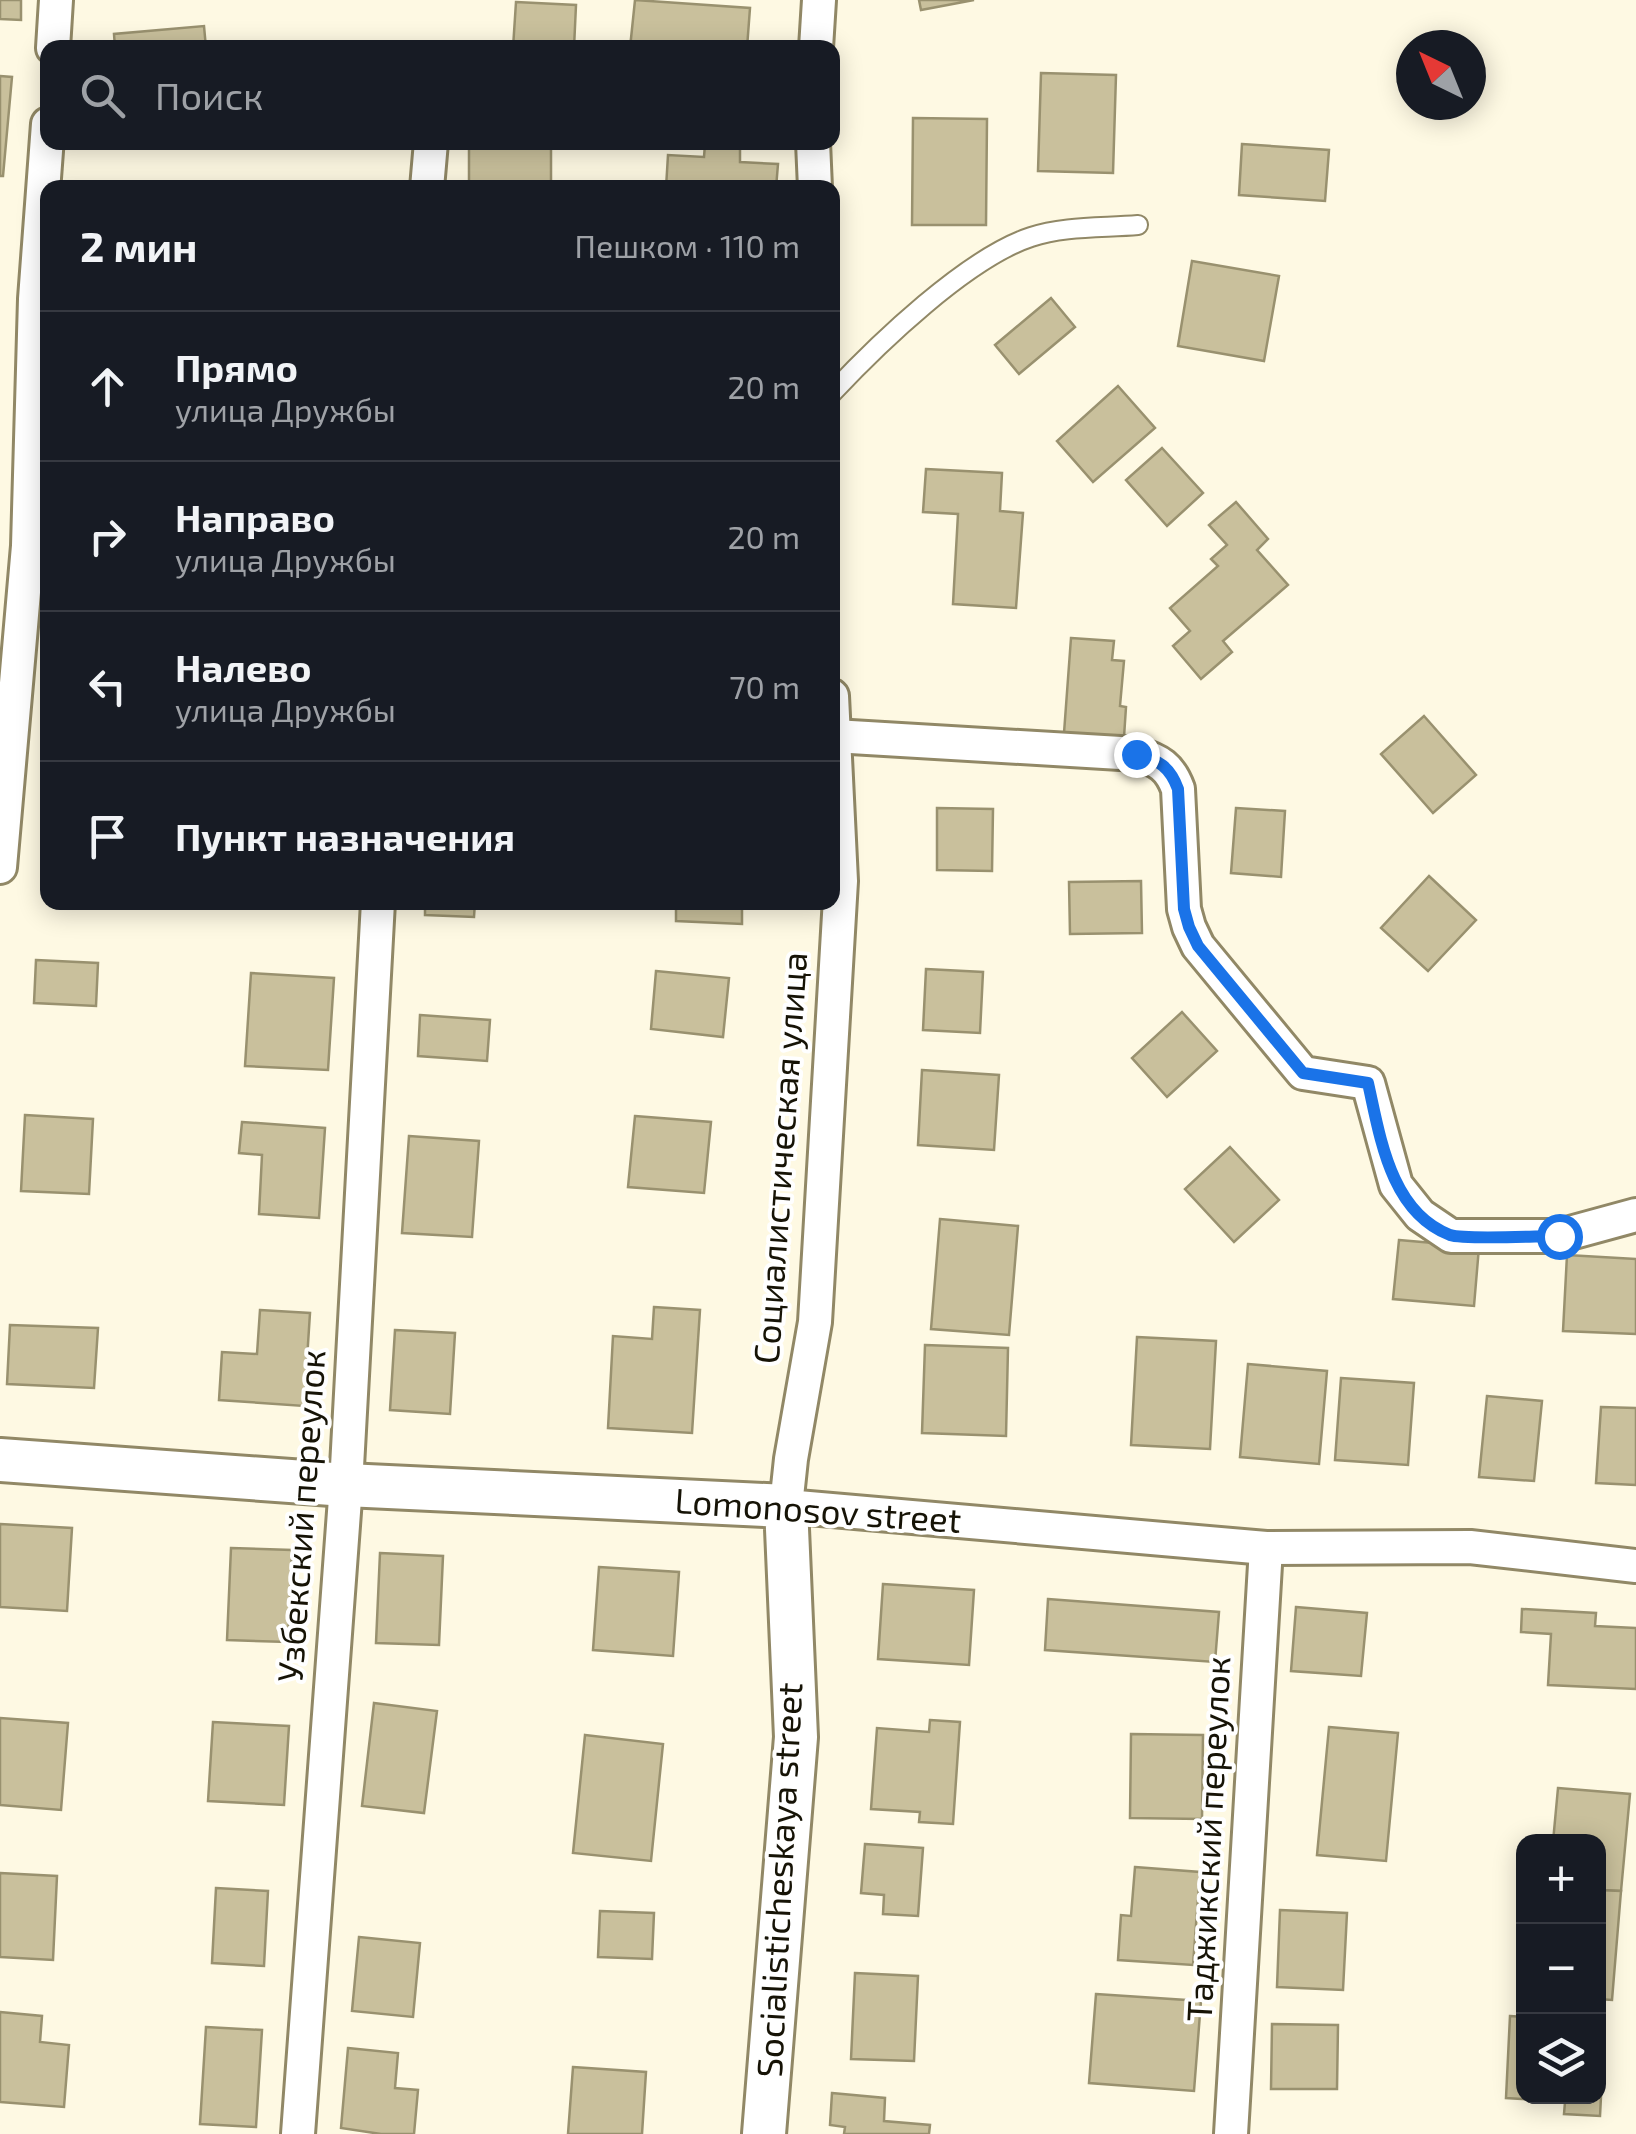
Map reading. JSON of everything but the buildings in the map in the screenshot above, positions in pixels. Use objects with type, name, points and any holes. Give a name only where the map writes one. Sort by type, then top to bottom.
[{"type":"street","points":[[54,40],[56,0]]},
{"type":"street","points":[[817,40],[820,0]]},
{"type":"street","points":[[44,180],[46,150]]},
{"type":"street","points":[[428,180],[430,150]]},
{"type":"street","points":[[813,150],[815,180]]},
{"type":"street","points":[[0,868],[25,546],[40,232]]},
{"type":"street","points":[[840,736],[1136,754],[1155,759],[1172,772],[1178,789],[1184,909],[1198,946],[1303,1073],[1368,1083],[1396,1185],[1420,1215],[1451,1236],[1559,1236],[1636,1215]]},
{"type":"street","name":"Социалистическая улица","points":[[786,1506],[815,1322],[842,881],[840,845]]},
{"type":"street","name":"Узбекский переулок","points":[[298,2134],[346,1484],[378,910]]},
{"type":"street","name":"Lomonosov street","points":[[0,1460],[346,1484],[786,1506],[1266,1548],[1470,1547],[1636,1566]]},
{"type":"street","name":"Socialisticheskaya street","points":[[764,2134],[796,1737],[786,1506]]},
{"type":"street","name":"Таджикский переулок","points":[[1231,2134],[1266,1548]]},
{"type":"lane","points":[[840,385],[936,297],[997,252],[1031,236],[1138,226]]},
{"type":"route","points":[[1136,754],[1155,759],[1172,772],[1178,789],[1184,909],[1198,946],[1303,1073],[1368,1083],[1396,1185],[1420,1215],[1451,1236],[1559,1236]]}]
